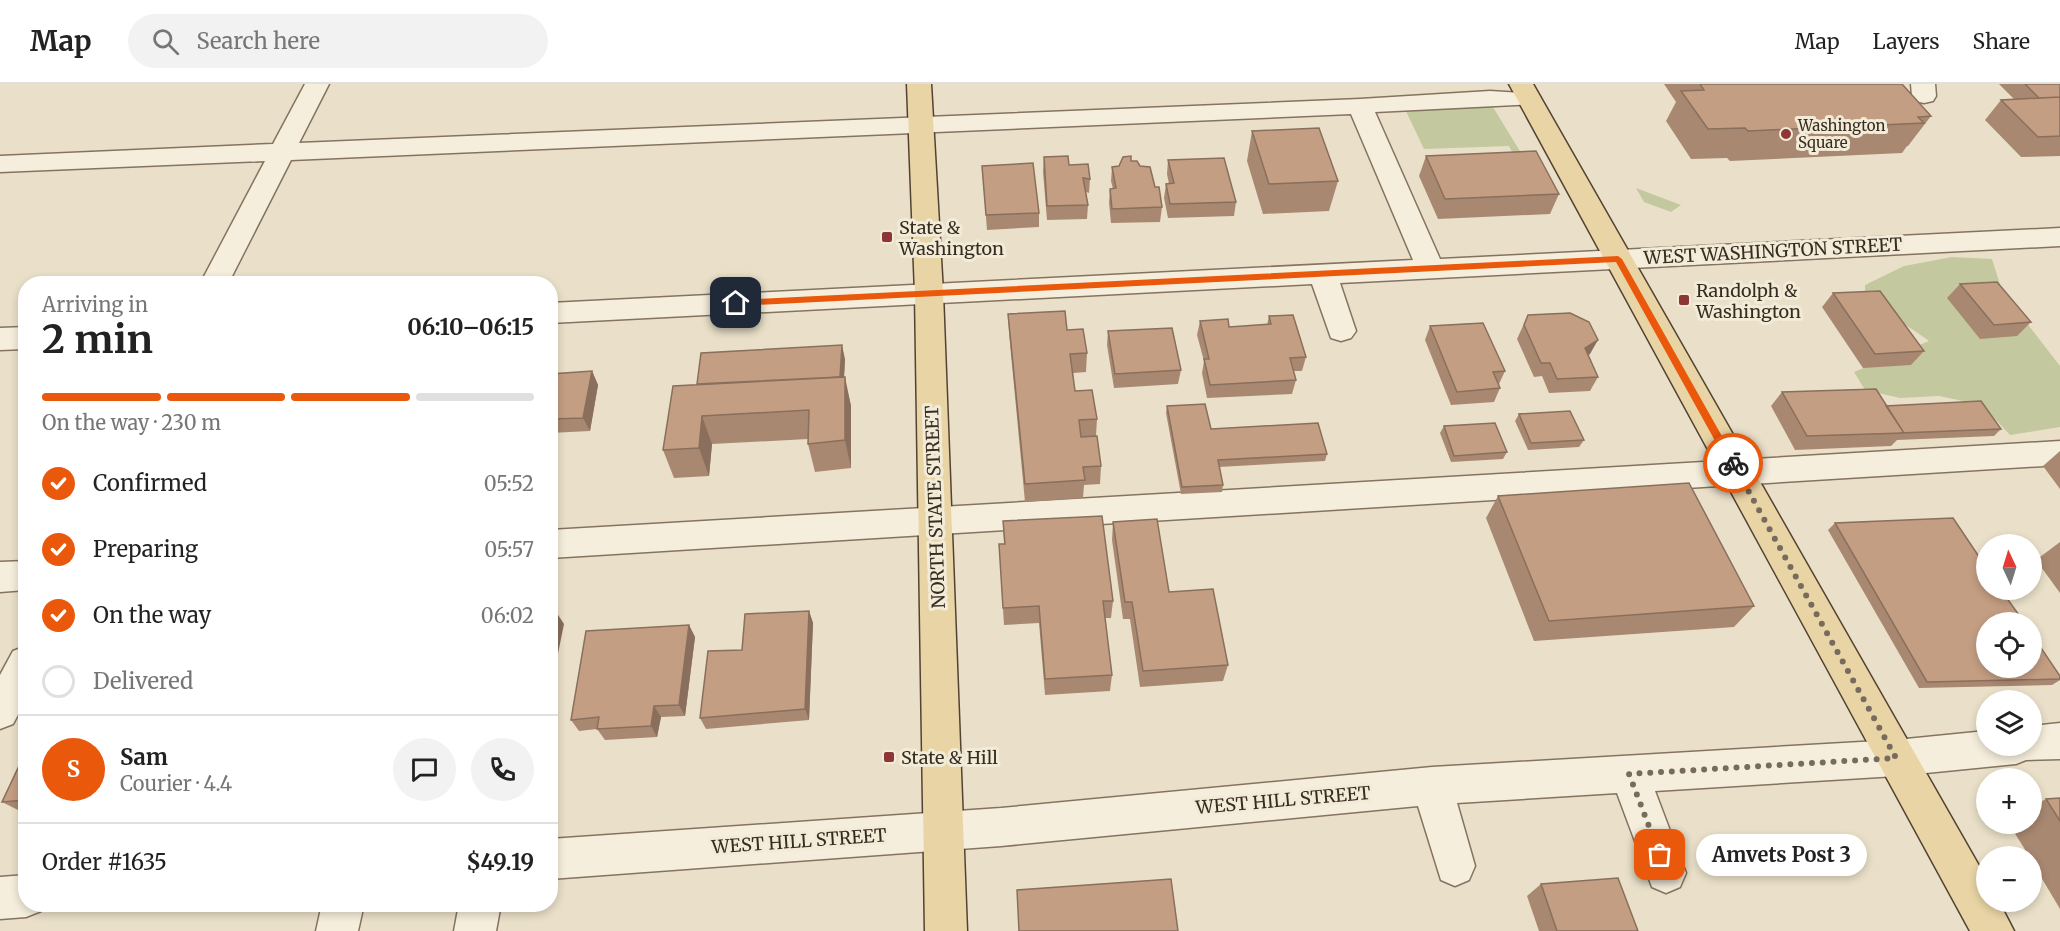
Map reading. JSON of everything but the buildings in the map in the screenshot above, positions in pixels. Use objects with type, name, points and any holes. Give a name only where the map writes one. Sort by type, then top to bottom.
[{"type":"main road","name":"NORTH STATE STREET","points":[[919,84],[929,293],[946,931]]},
{"type":"main road","points":[[1525,92],[1993,931]]},
{"type":"street","points":[[218,276],[317,84]]},
{"type":"street","points":[[0,164],[1360,106],[1490,98],[1525,92]]},
{"type":"street","points":[[1360,106],[1430,268]]},
{"type":"street","name":"WEST WASHINGTON STREET","points":[[558,313],[2060,237]]},
{"type":"street","points":[[1323,273],[1341,331]]},
{"type":"street","points":[[0,339],[18,338]]},
{"type":"street","points":[[558,544],[2060,453]]},
{"type":"street","points":[[0,577],[18,576]]},
{"type":"street","points":[[0,712],[18,677]]},
{"type":"street","points":[[2042,743],[2060,741]]},
{"type":"street","name":"WEST HILL STREET","points":[[558,858],[944,831],[1432,786],[1896,758],[1976,750]]},
{"type":"street","points":[[1629,774],[1666,873]]},
{"type":"street","points":[[1432,786],[1455,866]]},
{"type":"street","points":[[0,898],[18,897]]},
{"type":"street","points":[[337,931],[341,912]]},
{"type":"street","points":[[475,931],[479,912]]},
{"type":"green space","points":[[1491,104],[1523,156],[1513,154],[1509,146],[1424,149],[1404,107]]},
{"type":"green space","points":[[1636,188],[1681,205],[1671,212],[1644,202]]},
{"type":"green space","points":[[1952,257],[1992,259],[2002,291],[2060,366],[2060,427],[2010,435],[1982,405],[1939,396],[1900,398],[1865,390],[1854,372],[1929,341],[1865,297],[1865,285],[1904,266]]},
{"type":"way so far","points":[[1660,855],[1629,774],[1896,758],[1733,463]]},
{"type":"place","name":"Washington Square","points":[[1786,134]]},
{"type":"place","name":"State & Washington","points":[[887,237]]},
{"type":"place","name":"Randolph & Washington","points":[[1684,300]]},
{"type":"place","name":"State & Hill","points":[[889,757]]},
{"type":"place","name":"Amvets Post 3","points":[[1660,855]]},
{"type":"route","points":[[736,303],[1618,259],[1733,463]]}]
